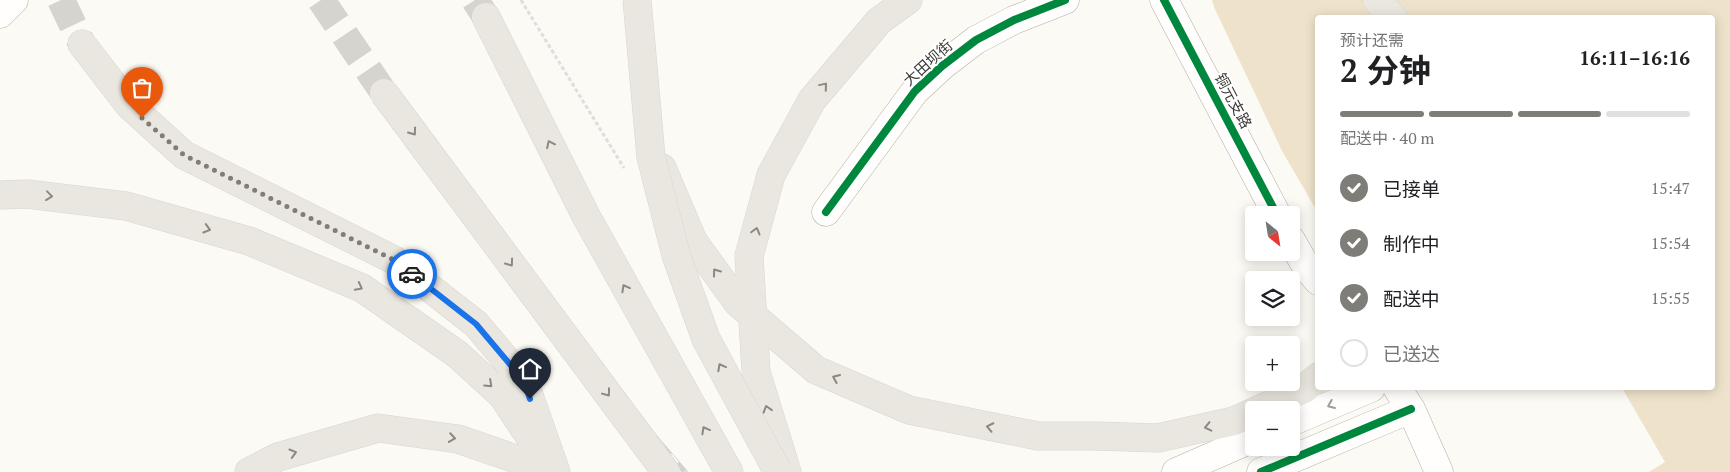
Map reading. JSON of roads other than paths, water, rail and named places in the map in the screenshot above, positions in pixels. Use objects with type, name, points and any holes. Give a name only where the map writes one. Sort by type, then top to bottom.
[{"type":"main road","points":[[638,0],[651,157],[676,255],[706,339],[778,472]]},
{"type":"main road","points":[[644,0],[649,134],[693,241],[738,303],[816,370],[909,410],[1038,436],[1158,438],[1234,421],[1245,416]]},
{"type":"main road","points":[[786,472],[756,372],[749,256],[771,175],[812,100],[879,21],[908,0]]},
{"type":"main road","points":[[1377,0],[1390,15]]},
{"type":"main road","points":[[486,17],[586,216],[729,472]]},
{"type":"main road","points":[[82,44],[129,105],[184,155],[394,260],[476,324],[524,381],[553,472]]},
{"type":"main road","points":[[384,93],[666,472]]},
{"type":"main road","points":[[0,195],[28,194],[126,206],[249,241],[362,288],[457,354],[502,395],[553,472]]},
{"type":"main road","points":[[1278,401],[1304,389],[1315,380]]},
{"type":"main road","points":[[249,472],[278,457],[378,428],[458,438],[553,472]]},
{"type":"street","points":[[0,14],[14,0]]},
{"type":"street","name":"大田坝街","points":[[826,212],[915,91],[942,66],[976,40],[1014,20],[1065,0]]},
{"type":"street","name":"铜元支路","points":[[1164,0],[1272,206]]},
{"type":"street","points":[[1300,256],[1315,278]]},
{"type":"street","points":[[1300,418],[1366,390]]},
{"type":"street","points":[[1261,472],[1404,398],[1439,472]]},
{"type":"street","points":[[1176,472],[1245,442]]},
{"type":"tunnel","points":[[61,0],[82,44]]},
{"type":"tunnel","points":[[321,0],[384,93]]},
{"type":"tunnel","points":[[475,0],[486,17]]},
{"type":"railway","points":[[627,405],[685,472]]},
{"type":"railway","points":[[612,413],[663,472]]}]
